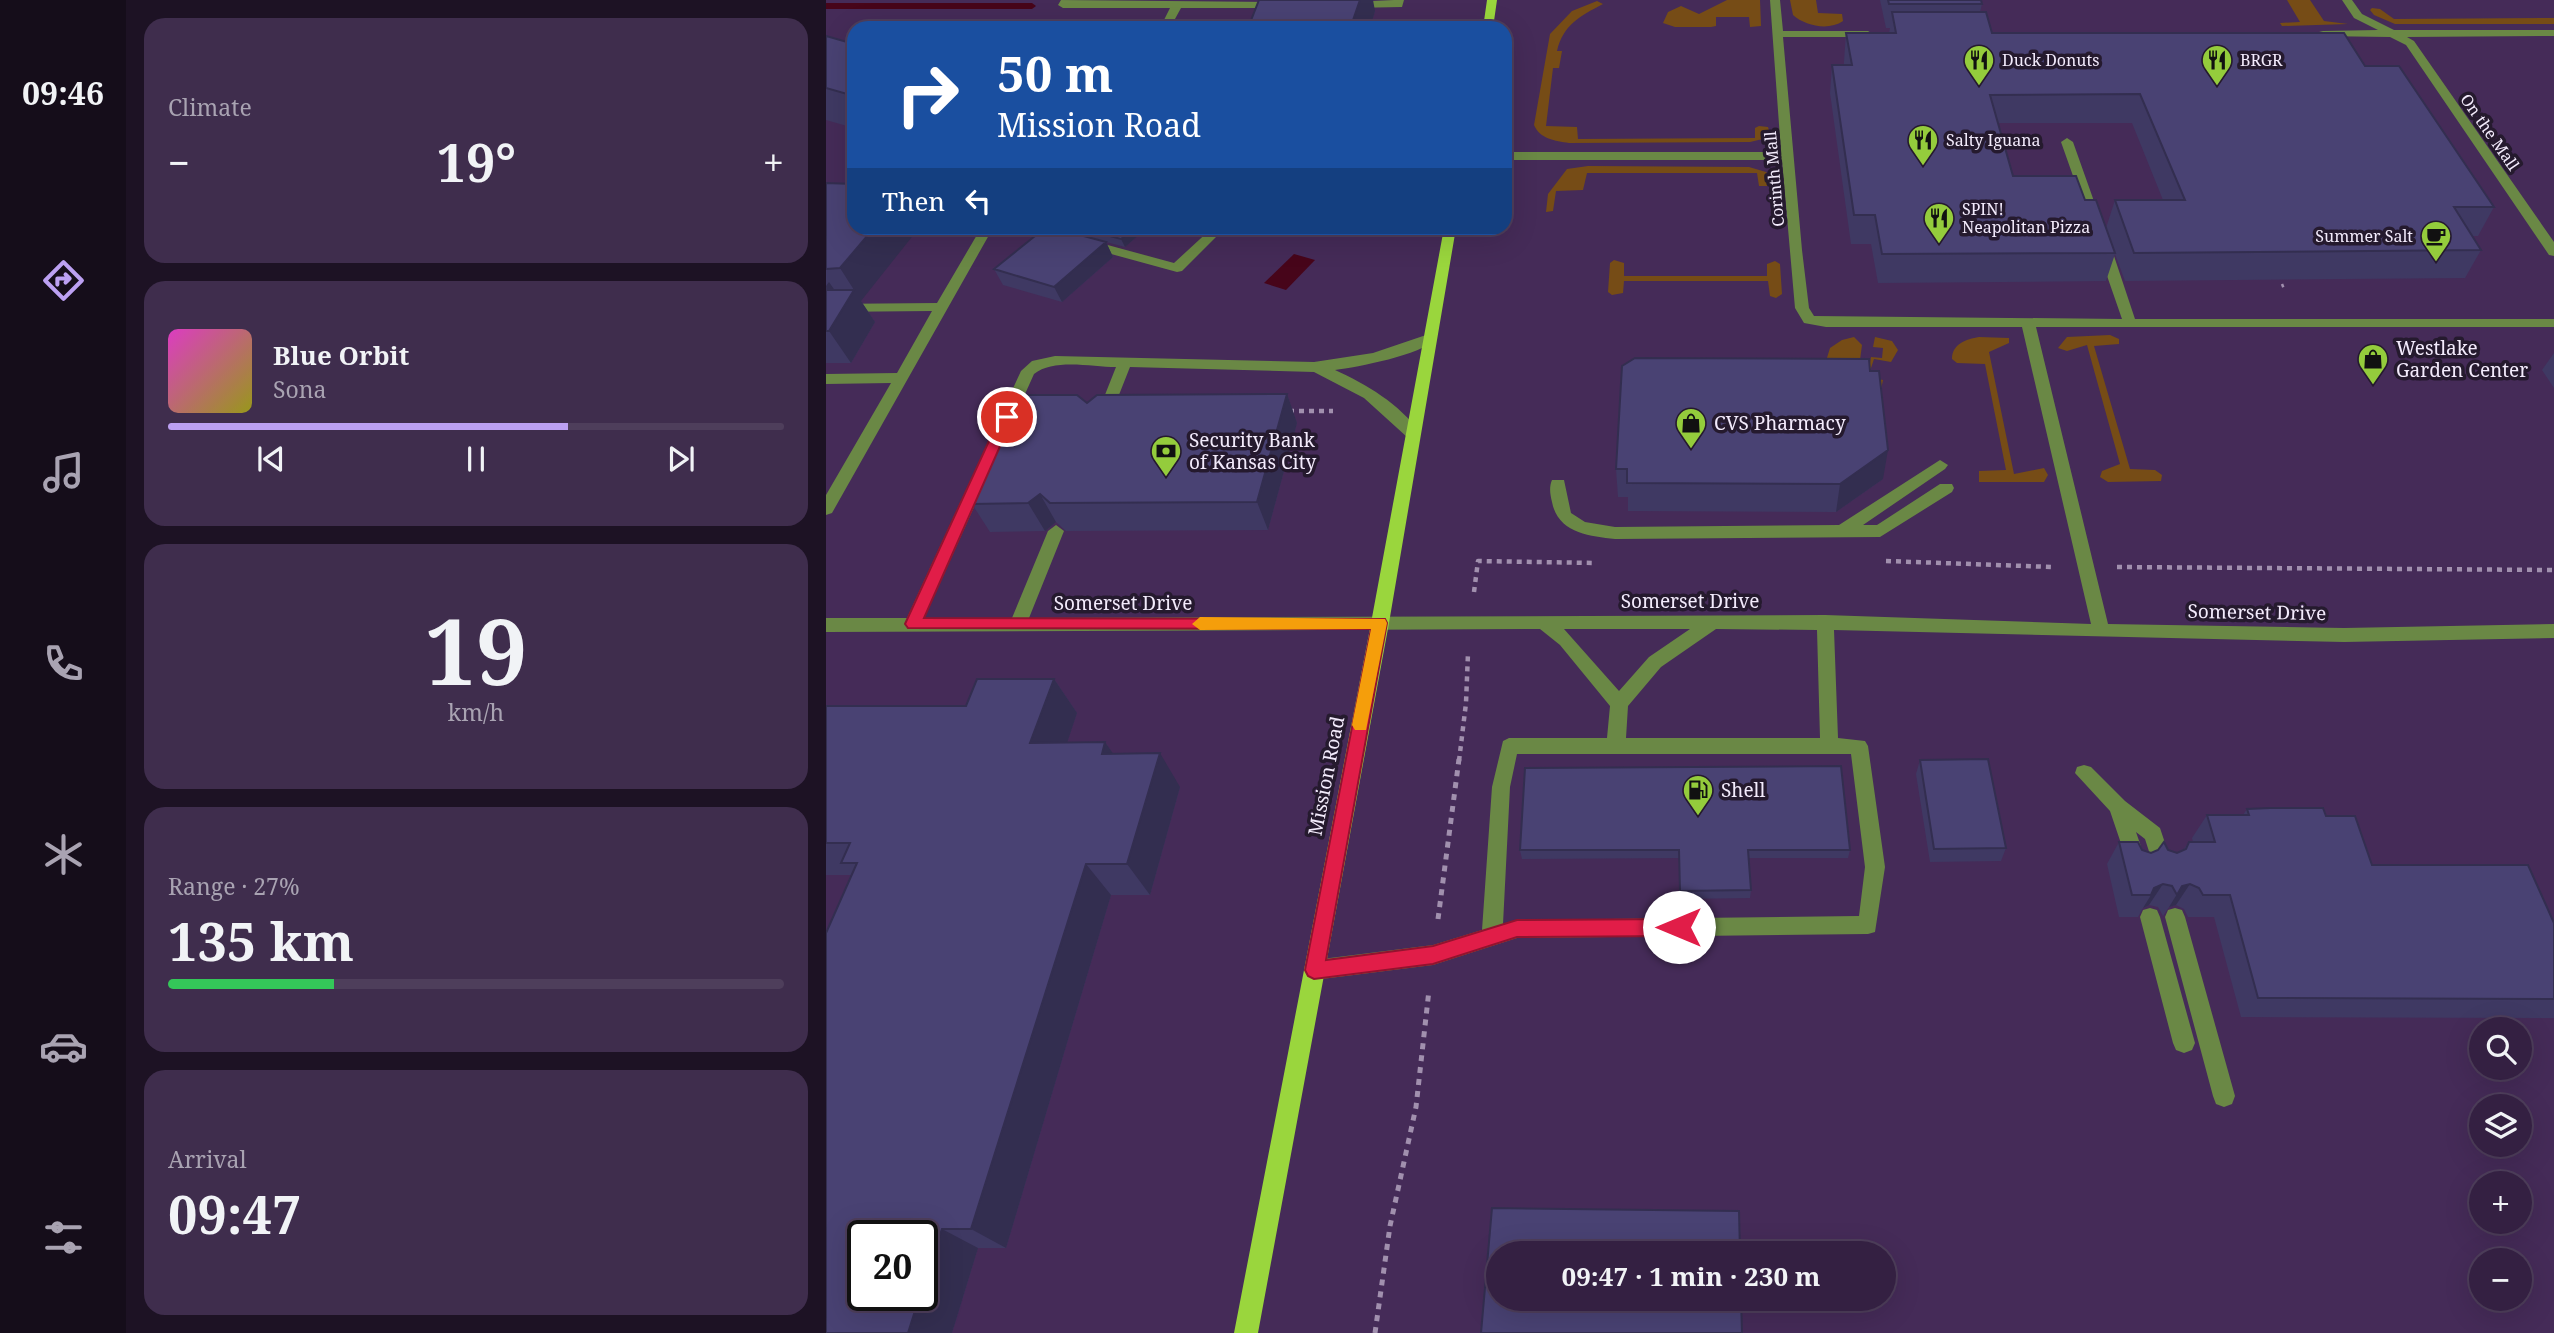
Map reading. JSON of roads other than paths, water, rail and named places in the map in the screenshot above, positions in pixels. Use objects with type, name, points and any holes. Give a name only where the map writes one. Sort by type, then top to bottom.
[{"type":"main road","points":[[1489,21],[1492,0]]},
{"type":"main road","name":"Mission Road","points":[[1246,1333],[1380,623],[1449,235]]},
{"type":"street","points":[[1066,0],[1063,5],[1178,2],[1287,5]]},
{"type":"street","points":[[1343,5],[1398,5],[1399,0]]},
{"type":"street","name":"Corinth Mall","points":[[1775,0],[1802,308],[1809,320],[1826,323],[2028,323]]},
{"type":"street","points":[[2347,0],[2358,16],[2395,34]]},
{"type":"street","points":[[1168,21],[1178,2]]},
{"type":"street","points":[[2313,34],[2554,33]]},
{"type":"street","points":[[1777,34],[1879,34]]},
{"type":"street","name":"On the Mall","points":[[2395,34],[2410,43],[2554,252]]},
{"type":"street","points":[[2067,142],[2130,323]]},
{"type":"street","points":[[1512,156],[1788,156]]},
{"type":"street","points":[[826,509],[983,235]]},
{"type":"street","points":[[1057,235],[1177,268],[1212,235]]},
{"type":"street","points":[[826,308],[942,307]]},
{"type":"street","points":[[2101,630],[2028,323],[2554,323]]},
{"type":"street","points":[[913,624],[1028,371],[1037,364],[1055,361],[1314,367],[1355,364],[1392,354],[1429,338]]},
{"type":"street","points":[[1101,424],[1125,363]]},
{"type":"street","points":[[1314,367],[1369,392],[1387,406],[1412,433]]},
{"type":"street","points":[[826,379],[900,378]]},
{"type":"street","points":[[1842,531],[1940,466]]},
{"type":"street","points":[[1558,484],[1557,504],[1563,516],[1590,530],[1615,533],[1880,531],[1946,488]]},
{"type":"street","points":[[1018,624],[1056,531]]},
{"type":"street","points":[[1616,746],[1619,704],[1655,662],[1713,622]]},
{"type":"street","points":[[1825,622],[1829,745]]},
{"type":"street","name":"Somerset Drive","points":[[826,625],[1825,622],[2233,634],[2483,634],[2554,631]]},
{"type":"street","points":[[1544,623],[1566,639],[1619,704]]},
{"type":"street","points":[[1314,970],[1433,955],[1517,929],[1868,925],[1875,867],[1859,746],[1509,746],[1501,787],[1492,936]]},
{"type":"street","points":[[2084,773],[2106,792],[2118,807],[2153,834],[2162,864]]},
{"type":"street","points":[[2118,807],[2137,864]]},
{"type":"street","points":[[2150,917],[2184,1043]]},
{"type":"street","points":[[2175,917],[2224,1096]]},
{"type":"waterway","points":[[826,6],[1032,6]]},
{"type":"place","name":"Duck Donuts","points":[[1979,87]]},
{"type":"place","name":"BRGR","points":[[2217,87]]},
{"type":"place","name":"Salty Iguana","points":[[1923,167]]},
{"type":"place","name":"SPIN! Neapolitan Pizza","points":[[1939,245]]},
{"type":"place","name":"Summer Salt","points":[[2436,263]]},
{"type":"place","name":"Westlake Garden Center","points":[[2373,386]]},
{"type":"place","name":"CVS Pharmacy","points":[[1691,450]]},
{"type":"place","name":"Security Bank of Kansas City","points":[[1166,478]]},
{"type":"place","name":"Shell","points":[[1698,817]]}]
